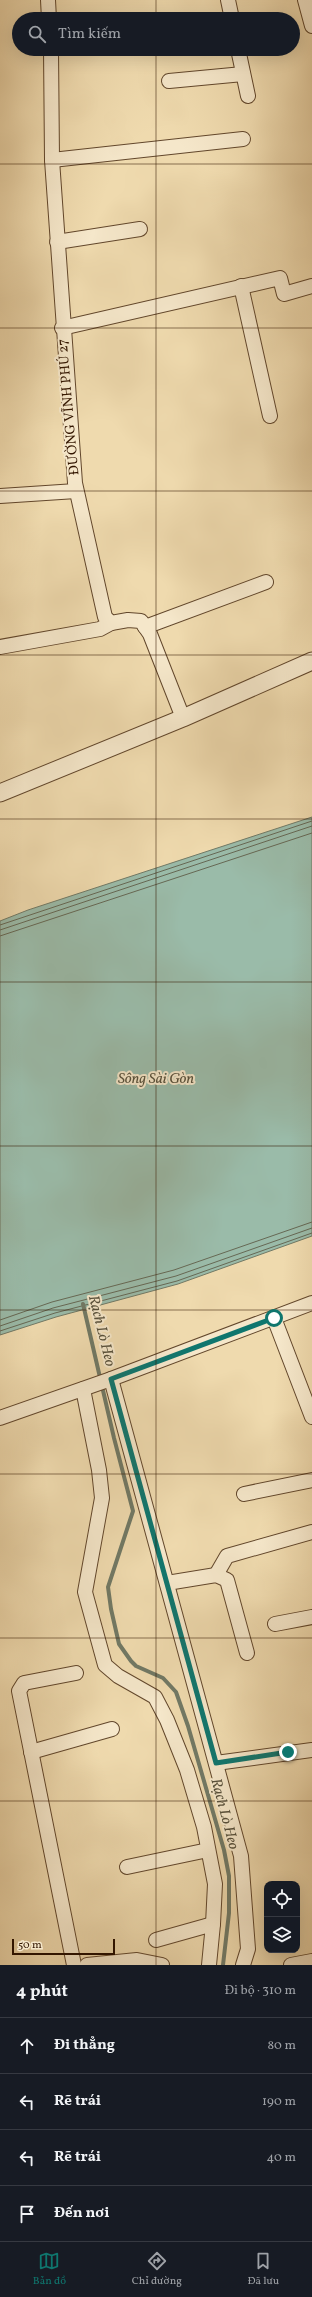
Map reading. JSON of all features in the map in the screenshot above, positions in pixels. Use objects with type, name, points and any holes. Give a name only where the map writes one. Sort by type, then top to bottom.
[{"type":"street","points":[[48,0],[49,12]]},
{"type":"street","points":[[228,0],[231,12]]},
{"type":"street","points":[[305,0],[312,26]]},
{"type":"street","name":"ĐƯỜNG VĨNH PHÚ 27","points":[[51,56],[52,160],[62,328],[76,491],[105,616],[111,623]]},
{"type":"street","points":[[239,56],[248,96]]},
{"type":"street","points":[[169,81],[243,74]]},
{"type":"street","points":[[52,160],[243,139]]},
{"type":"street","points":[[57,242],[140,229]]},
{"type":"street","points":[[62,328],[280,278],[284,294],[312,286]]},
{"type":"street","points":[[241,286],[270,416]]},
{"type":"street","points":[[0,496],[76,491]]},
{"type":"street","points":[[145,627],[266,582]]},
{"type":"street","points":[[0,647],[100,629],[111,623],[128,620],[141,621],[150,634],[183,718]]},
{"type":"street","points":[[0,792],[183,718],[312,661]]},
{"type":"street","points":[[0,1418],[110,1379],[312,1303]]},
{"type":"street","points":[[274,1318],[312,1417]]},
{"type":"street","points":[[110,1379],[241,1856],[248,1950],[243,1965]]},
{"type":"street","points":[[88,1387],[102,1498],[85,1592],[93,1614],[102,1658],[105,1665],[118,1676],[155,1697],[167,1720],[187,1770],[208,1850],[215,1884],[209,1965]]},
{"type":"street","points":[[244,1494],[312,1480]]},
{"type":"street","points":[[216,1575],[228,1556],[312,1532]]},
{"type":"street","points":[[167,1583],[216,1575],[227,1580],[247,1654]]},
{"type":"street","points":[[275,1624],[312,1617]]},
{"type":"street","points":[[74,1965],[19,1691],[24,1683],[76,1673]]},
{"type":"street","points":[[31,1752],[112,1729]]},
{"type":"street","points":[[216,1763],[312,1750]]},
{"type":"street","points":[[128,1867],[208,1850]]},
{"type":"street","points":[[156,1940],[213,1924]]},
{"type":"street","points":[[87,1965],[137,1960],[162,1965]]},
{"type":"street","points":[[291,1965],[312,1961]]},
{"type":"water","name":"Sông Sài Gòn","points":[[312,817],[312,1236],[178,1284],[56,1317],[0,1335],[0,921],[28,910]]},
{"type":"waterway","name":"Rạch Lò Heo","points":[[83,1304],[114,1438],[133,1511],[108,1587],[111,1609],[119,1644],[136,1666],[163,1678],[176,1692],[188,1726],[224,1850],[229,1876],[229,1913],[223,1965]]},
{"type":"route","points":[[274,1318],[111,1379],[216,1763],[288,1752]]}]
